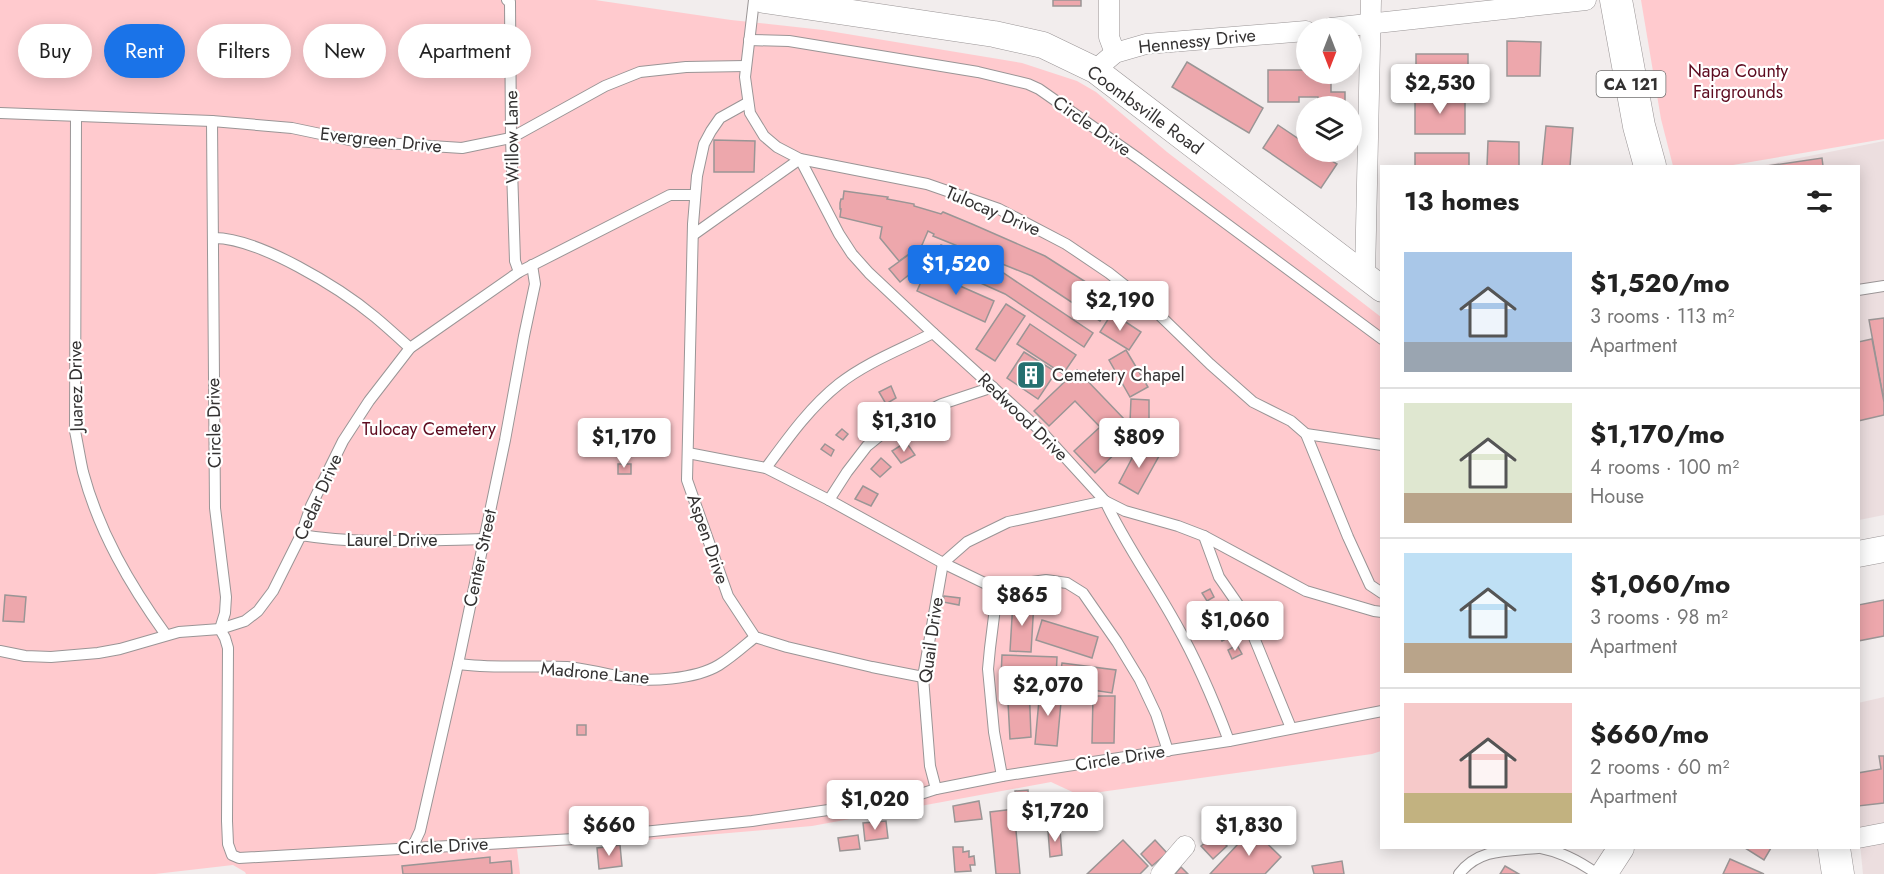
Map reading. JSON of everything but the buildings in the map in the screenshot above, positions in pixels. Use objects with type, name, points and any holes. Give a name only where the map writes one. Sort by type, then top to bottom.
[{"type":"main road","name":"CA 121","points":[[1616,0],[1639,126],[1650,165]]},
{"type":"main road","points":[[1834,849],[1838,874]]},
{"type":"street","name":"Coombsville Road","points":[[764,0],[863,8],[1043,45],[1095,70],[1373,283]]},
{"type":"street","points":[[1109,0],[1109,37],[1115,53]]},
{"type":"street","points":[[1371,0],[1373,283]]},
{"type":"street","points":[[1362,26],[1586,0]]},
{"type":"street","name":"Hennessy Drive","points":[[1095,70],[1115,53],[1146,44],[1296,32]]},
{"type":"street","points":[[1860,554],[1884,549]]},
{"type":"street","points":[[1860,838],[1884,833]]},
{"type":"street","points":[[1161,874],[1185,846]]},
{"type":"street","points":[[1604,874],[1620,849]]},
{"type":"lane","name":"Tulocay Drive","points":[[754,0],[746,66],[747,103],[753,120],[764,136],[777,147],[800,159],[927,184],[999,210],[1058,240],[1109,273],[1147,303],[1253,402],[1291,421],[1306,434]]},
{"type":"lane","name":"Willow Lane","points":[[508,1],[515,261],[519,272]]},
{"type":"lane","name":"Circle Drive","points":[[749,40],[789,41],[978,72],[1028,84],[1039,89],[1139,159],[1380,338]]},
{"type":"lane","name":"Evergreen Drive","points":[[0,113],[212,121],[292,128],[354,141],[462,148],[511,138],[605,86],[640,72],[686,67],[746,66]]},
{"type":"lane","name":"Aspen Drive","points":[[747,103],[720,118],[711,131],[704,144],[697,176],[693,235],[687,480],[728,596],[756,636]]},
{"type":"lane","name":"Juarez Drive","points":[[76,116],[75,431],[83,472],[100,521],[140,599],[166,635]]},
{"type":"lane","name":"Circle Drive","points":[[212,121],[215,508],[226,597],[225,613],[220,629],[228,648],[227,821],[228,844],[232,855],[239,858],[574,839],[752,821],[905,800],[936,789],[1002,776],[1229,741],[1380,711]]},
{"type":"lane","points":[[693,235],[800,159]]},
{"type":"lane","name":"Redwood Drive","points":[[800,159],[839,234],[852,254],[933,333],[1042,432],[1105,501],[1125,511],[1178,525],[1204,536],[1306,591],[1380,612]]},
{"type":"lane","name":"Cedar Drive","points":[[0,651],[51,657],[75,656],[120,649],[179,632],[220,629],[245,621],[258,611],[273,591],[343,441],[369,401],[410,348],[532,265],[670,195],[695,195]]},
{"type":"lane","points":[[214,238],[238,241],[272,253],[334,288],[374,316],[410,348]]},
{"type":"lane","name":"Center Street","points":[[412,848],[420,831],[484,539],[535,284],[532,265]]},
{"type":"lane","points":[[1860,290],[1884,286]]},
{"type":"lane","points":[[766,468],[817,404],[840,384],[856,373],[933,333]]},
{"type":"lane","points":[[829,500],[867,446],[883,433],[942,404],[993,387]]},
{"type":"lane","points":[[1306,434],[1380,445]]},
{"type":"lane","points":[[1306,434],[1370,585],[1380,592]]},
{"type":"lane","points":[[688,453],[766,468],[1003,592]]},
{"type":"lane","points":[[943,562],[967,542],[1008,522],[1105,501],[1120,532],[1176,624],[1210,691],[1229,741]]},
{"type":"lane","name":"Laurel Drive","points":[[301,535],[335,540],[484,539]]},
{"type":"lane","points":[[1204,536],[1219,577],[1244,613],[1291,728]]},
{"type":"lane","name":"Quail Drive","points":[[936,789],[930,766],[923,677],[943,562]]},
{"type":"lane","points":[[1002,776],[994,732],[988,669],[996,600],[1003,592],[1018,584],[1046,580],[1067,583],[1083,593],[1140,680],[1156,714],[1168,751]]},
{"type":"lane","points":[[756,636],[787,647],[923,677]]},
{"type":"lane","name":"Madrone Lane","points":[[458,664],[484,668],[588,669],[623,678],[681,677],[703,673],[756,636]]},
{"type":"lane","points":[[1459,874],[1466,865],[1486,853],[1515,849]]},
{"type":"lane","points":[[1545,849],[1558,851],[1581,862],[1597,874]]},
{"type":"shaded area","points":[[1884,141],[1884,515],[1860,520],[1860,165],[1765,165]]},
{"type":"shaded area","points":[[1884,697],[1884,874],[1863,874],[1860,844],[1860,703]]},
{"type":"green space","name":"Tulocay Cemetery","points":[[0,0],[595,0],[731,20],[823,30],[1022,63],[1077,81],[1096,92],[1167,152],[1380,316],[1380,751],[1079,795],[1051,782],[812,826],[517,849],[520,874],[246,874],[233,865],[155,874],[0,874]]},
{"type":"green space","name":"Napa County Fairgrounds","points":[[1641,0],[1884,0],[1884,139],[1733,165],[1673,165],[1661,119]]},
{"type":"place","name":"Cemetery Chapel","points":[[1031,375]]}]
